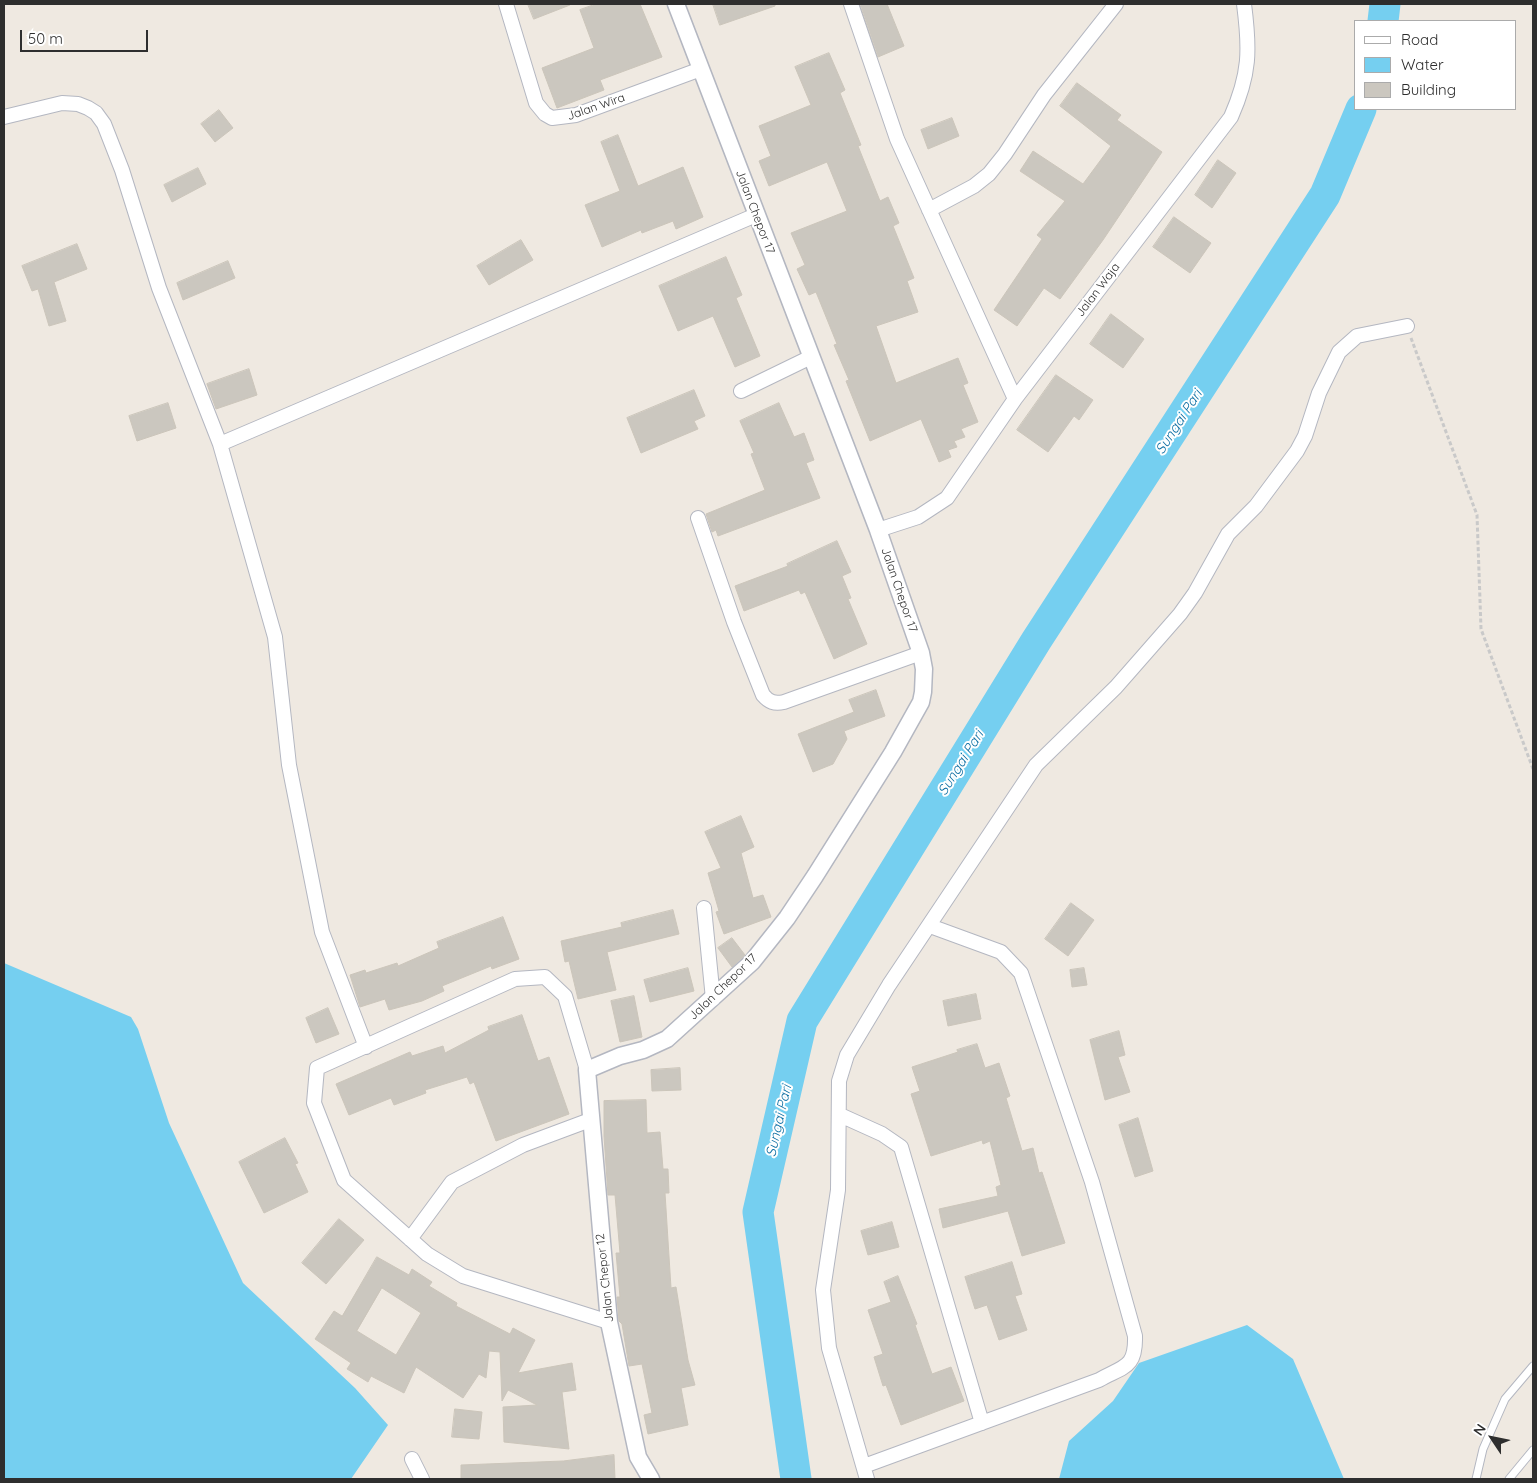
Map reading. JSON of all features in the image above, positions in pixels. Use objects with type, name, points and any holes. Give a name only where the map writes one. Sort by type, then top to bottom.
[{"type":"street","name":"Jalan Wira","points":[[506,4],[533,96],[540,109],[552,118],[576,115],[701,69]]},
{"type":"street","name":"Jalan Chepor 17","points":[[587,1070],[620,1056],[659,1044],[677,1032],[752,962],[787,918],[893,752],[921,702],[924,682],[921,653],[878,530],[676,4]]},
{"type":"street","points":[[851,4],[897,140],[1015,399]]},
{"type":"street","points":[[929,210],[974,186],[989,174],[1005,154],[1044,95],[1116,4]]},
{"type":"street","name":"Jalan Waja","points":[[878,530],[918,517],[947,498],[1015,399],[1231,117],[1243,90],[1248,63],[1244,4]]},
{"type":"street","points":[[4,118],[62,103],[78,104],[96,113],[104,124],[122,170],[159,288],[220,444],[275,637],[289,765],[322,932],[366,1047]]},
{"type":"street","points":[[220,444],[756,215]]},
{"type":"street","points":[[930,926],[1001,952],[1021,973],[1092,1182],[1135,1336],[1136,1354],[1128,1365],[1099,1380],[982,1423],[866,1473],[829,1348],[822,1290],[838,1190],[839,1081],[847,1055],[875,1006],[1036,765],[1116,687],[1180,614],[1195,593],[1228,534],[1256,506],[1297,451],[1305,436],[1319,393],[1339,352],[1357,336],[1407,326]]},
{"type":"street","points":[[741,391],[810,357]]},
{"type":"street","points":[[698,518],[734,622],[762,695],[767,700],[774,703],[784,702],[921,653]]},
{"type":"street","points":[[704,908],[713,999]]},
{"type":"street","points":[[587,1070],[565,996],[545,977],[515,979],[317,1068],[314,1103],[344,1180],[427,1254],[463,1276],[609,1322]]},
{"type":"street","name":"Jalan Chepor 12","points":[[587,1070],[609,1322],[638,1456],[651,1479]]},
{"type":"street","points":[[840,1115],[882,1134],[901,1147],[982,1423]]},
{"type":"street","points":[[410,1239],[452,1182],[523,1145],[590,1120]]},
{"type":"street","points":[[412,1460],[422,1479]]},
{"type":"lane","points":[[1476,1479],[1483,1449],[1505,1399],[1533,1366]]},
{"type":"lane","points":[[1508,1479],[1533,1450]]},
{"type":"path","points":[[1407,326],[1478,515],[1481,629],[1533,769]]},
{"type":"water","points":[[4,963],[131,1017],[138,1029],[169,1123],[243,1283],[355,1388],[388,1425],[351,1479],[4,1479]]},
{"type":"water","points":[[1247,1325],[1293,1359],[1344,1479],[1059,1479],[1069,1441],[1113,1401],[1139,1363]]},
{"type":"building","points":[[528,4],[570,4],[570,5],[534,19]]},
{"type":"building","points":[[596,4],[640,4],[662,57],[600,80],[604,90],[557,108],[542,68],[594,48],[580,10]]},
{"type":"building","points":[[713,4],[775,4],[775,6],[720,25]]},
{"type":"building","points":[[860,4],[887,4],[904,46],[878,57]]},
{"type":"building","points":[[829,53],[845,90],[840,93],[861,145],[858,146],[880,201],[888,197],[899,223],[893,226],[914,278],[907,281],[918,312],[876,326],[896,383],[958,358],[968,383],[963,385],[978,422],[961,429],[965,437],[954,441],[957,447],[948,450],[951,457],[939,462],[921,419],[870,441],[846,381],[849,380],[834,345],[837,344],[816,292],[809,295],[797,269],[805,265],[791,233],[847,211],[827,162],[769,186],[759,161],[771,156],[759,126],[811,105],[795,67]]},
{"type":"building","points":[[1077,83],[1121,115],[1117,120],[1162,152],[1103,240],[1060,299],[1044,288],[1017,326],[994,310],[1042,239],[1037,235],[1065,201],[1020,171],[1033,151],[1083,184],[1111,146],[1060,106]]},
{"type":"building","points":[[219,110],[233,128],[215,142],[201,124]]},
{"type":"building","points":[[952,118],[959,136],[928,149],[921,130]]},
{"type":"building","points":[[618,135],[638,186],[683,167],[703,217],[676,229],[673,221],[642,233],[641,230],[602,247],[585,205],[620,191],[601,142]]},
{"type":"building","points":[[1218,160],[1236,173],[1212,208],[1195,195]]},
{"type":"building","points":[[198,168],[206,184],[172,202],[164,185]]},
{"type":"building","points":[[1174,217],[1211,243],[1190,273],[1153,247]]},
{"type":"building","points":[[521,240],[533,260],[489,285],[477,266]]},
{"type":"building","points":[[77,244],[87,269],[54,282],[66,321],[49,326],[38,289],[32,291],[22,266]]},
{"type":"building","points":[[726,257],[742,295],[736,298],[760,356],[735,367],[713,316],[678,331],[659,286]]},
{"type":"building","points":[[228,261],[235,278],[183,300],[177,283]]},
{"type":"building","points":[[1111,314],[1144,339],[1123,368],[1090,344]]},
{"type":"building","points":[[249,369],[257,395],[216,409],[207,384]]},
{"type":"building","points":[[1056,375],[1093,400],[1079,420],[1074,416],[1048,452],[1017,430]]},
{"type":"building","points":[[694,390],[705,416],[694,421],[698,429],[641,453],[627,418]]},
{"type":"building","points":[[168,403],[176,428],[137,441],[129,416]]},
{"type":"building","points":[[779,403],[794,437],[804,433],[814,460],[806,463],[820,498],[718,536],[716,530],[712,532],[706,514],[765,490],[751,454],[754,453],[740,421]]},
{"type":"building","points":[[837,541],[851,572],[842,576],[851,598],[848,599],[867,644],[834,659],[805,592],[801,594],[799,590],[744,611],[735,586],[788,566],[787,564]]},
{"type":"building","points":[[876,690],[885,716],[844,731],[847,739],[833,764],[813,772],[798,734],[854,712],[849,700]]},
{"type":"building","points":[[741,816],[754,847],[741,853],[753,898],[763,895],[771,917],[724,934],[716,912],[719,911],[708,873],[721,868],[705,832]]},
{"type":"building","points":[[1071,903],[1094,920],[1068,956],[1045,939]]},
{"type":"building","points":[[673,910],[679,934],[607,952],[616,990],[578,999],[569,961],[565,962],[561,941],[622,927],[621,923]]},
{"type":"building","points":[[503,917],[519,959],[492,969],[491,966],[442,986],[444,991],[422,1001],[389,1010],[385,999],[360,1007],[350,975],[365,970],[366,973],[397,963],[398,966],[439,948],[437,942]]},
{"type":"building","points":[[732,938],[745,955],[732,967],[718,948]]},
{"type":"building","points":[[688,968],[694,991],[650,1002],[644,980]]},
{"type":"building","points":[[1084,968],[1087,985],[1072,987],[1070,970]]},
{"type":"building","points":[[976,994],[981,1019],[948,1026],[943,1001]]},
{"type":"building","points":[[634,996],[642,1037],[620,1042],[611,1001]]},
{"type":"building","points":[[328,1008],[339,1034],[316,1043],[306,1018]]},
{"type":"building","points":[[522,1015],[538,1061],[549,1057],[569,1114],[496,1141],[474,1082],[470,1084],[467,1077],[425,1090],[426,1093],[394,1105],[391,1098],[349,1115],[336,1084],[410,1052],[412,1056],[443,1046],[445,1053],[489,1030],[488,1027]]},
{"type":"building","points":[[1119,1031],[1125,1055],[1118,1057],[1130,1092],[1105,1100],[1090,1040]]},
{"type":"building","points":[[977,1044],[985,1068],[999,1063],[1010,1096],[1006,1098],[1022,1151],[1033,1148],[1039,1173],[1042,1172],[1065,1243],[1022,1256],[1008,1211],[943,1228],[939,1209],[998,1196],[996,1187],[1001,1185],[990,1141],[983,1144],[982,1140],[931,1156],[911,1094],[920,1091],[912,1067]]},
{"type":"building","points":[[680,1068],[681,1090],[652,1091],[651,1070]]},
{"type":"building","points":[[646,1100],[647,1133],[660,1132],[663,1169],[668,1169],[669,1193],[665,1193],[671,1288],[676,1287],[688,1360],[695,1385],[681,1388],[688,1425],[648,1434],[644,1415],[652,1413],[642,1364],[629,1366],[622,1324],[619,1321],[617,1297],[620,1297],[616,1253],[620,1253],[615,1195],[608,1195],[604,1136],[604,1101]]},
{"type":"building","points":[[1138,1118],[1153,1171],[1135,1177],[1119,1125]]},
{"type":"building","points":[[285,1138],[298,1163],[295,1164],[308,1192],[264,1213],[239,1162]]},
{"type":"building","points":[[339,1219],[364,1240],[326,1284],[302,1263]]},
{"type":"building","points":[[892,1222],[899,1247],[868,1255],[861,1231]]},
{"type":"building","points":[[377,1257],[409,1275],[412,1269],[432,1282],[429,1286],[457,1303],[456,1306],[510,1334],[513,1328],[535,1340],[518,1373],[572,1363],[576,1390],[562,1392],[569,1449],[504,1442],[503,1407],[537,1405],[508,1390],[502,1401],[500,1352],[489,1351],[486,1378],[479,1374],[463,1398],[416,1367],[404,1393],[371,1376],[368,1382],[347,1369],[351,1363],[315,1339],[334,1311],[342,1316]],"holes":[[[382,1288],[421,1313],[396,1355],[357,1331]]]},
{"type":"building","points":[[1012,1262],[1022,1294],[1015,1296],[1027,1330],[999,1340],[987,1305],[975,1309],[965,1277]]},
{"type":"building","points":[[898,1276],[917,1324],[915,1325],[932,1374],[951,1367],[964,1401],[901,1425],[886,1385],[883,1386],[874,1357],[883,1354],[868,1310],[891,1302],[884,1282]]},
{"type":"building","points":[[455,1409],[482,1412],[479,1439],[452,1437]]},
{"type":"building","points":[[614,1455],[615,1479],[461,1479],[461,1465],[563,1461]]},
{"type":"waterway","name":"Sungai Pari","points":[[1383,20],[1385,4]]},
{"type":"waterway","name":"Sungai Pari","points":[[796,1479],[758,1212],[802,1021],[1036,641],[1325,195],[1361,110]]}]
